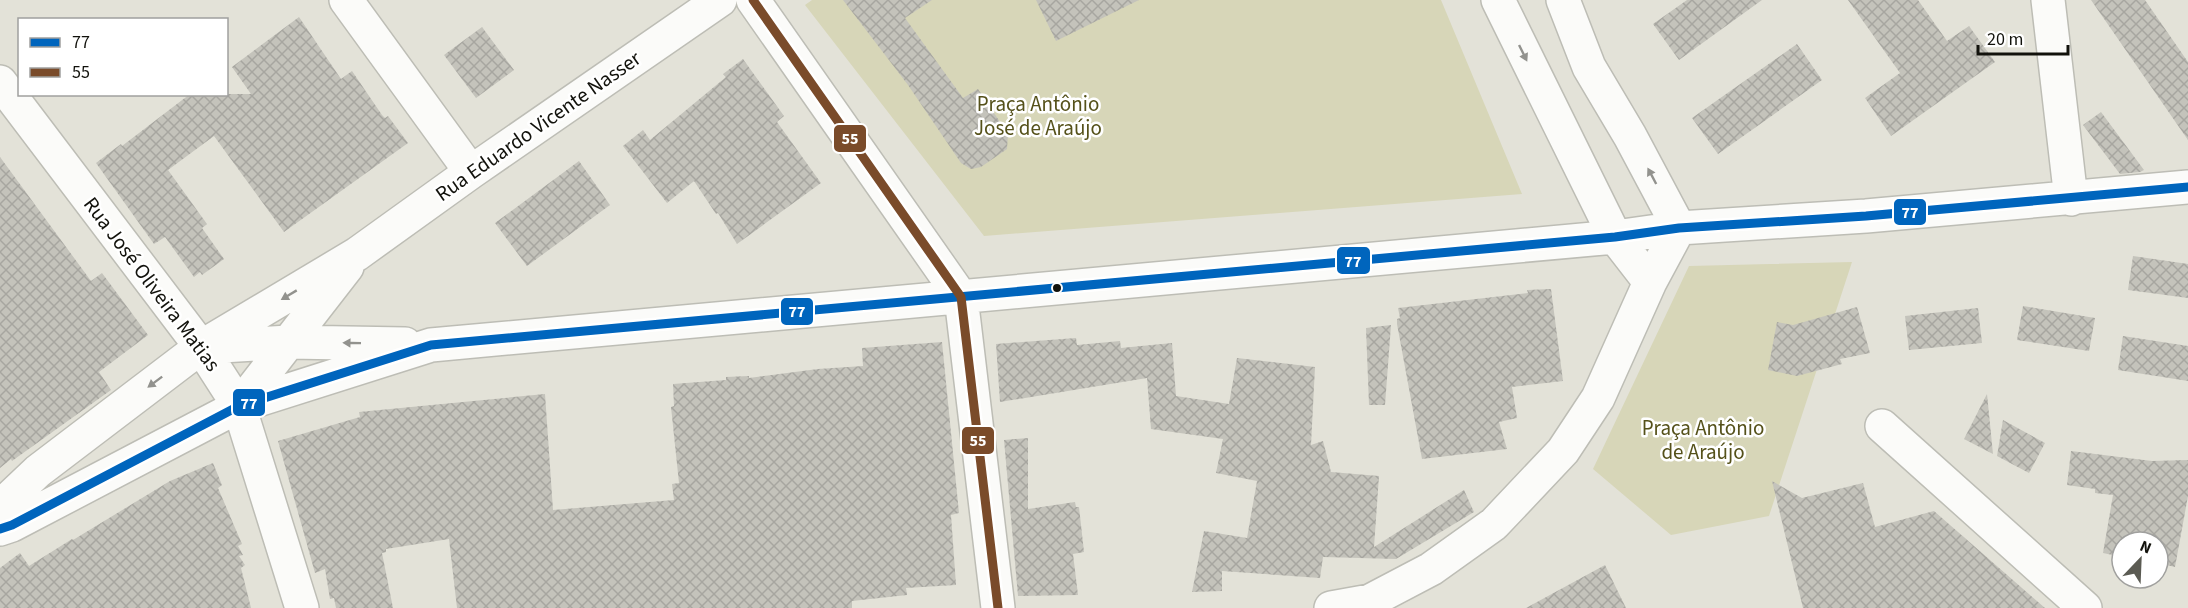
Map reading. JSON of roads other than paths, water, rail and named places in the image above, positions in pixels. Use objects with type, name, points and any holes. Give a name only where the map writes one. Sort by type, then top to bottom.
[{"type":"street","points":[[346,0],[471,172]]},
{"type":"street","name":"Rua Eduardo Vicente Nasser","points":[[0,507],[38,471],[201,347],[357,254],[471,172],[720,0]]},
{"type":"street","points":[[753,0],[961,297],[998,608]]},
{"type":"street","points":[[1498,0],[1615,237],[1650,282]]},
{"type":"street","points":[[1563,0],[1589,67],[1630,136],[1679,228]]},
{"type":"street","points":[[2048,0],[2071,199]]},
{"type":"street","name":"Rua José Oliveira Matias","points":[[3,92],[201,347],[239,406],[302,608]]},
{"type":"street","points":[[201,347],[289,342],[431,345],[1615,237],[1679,228],[1866,216],[2188,187]]},
{"type":"street","points":[[1331,608],[1370,601],[1431,569],[1494,524],[1563,451],[1598,398],[1650,282],[1679,228]]},
{"type":"street","name":"Rua Eduardo Vicente Nasser","points":[[239,406],[357,254]]},
{"type":"street","points":[[0,529],[12,525],[239,406],[431,345]]},
{"type":"street","points":[[1881,426],[2085,608]]},
{"type":"park label","name":"Praça Antônio José de Araújo","points":[[1038,116]]},
{"type":"park label","name":"Praça Antônio de Araújo","points":[[1703,440]]}]
